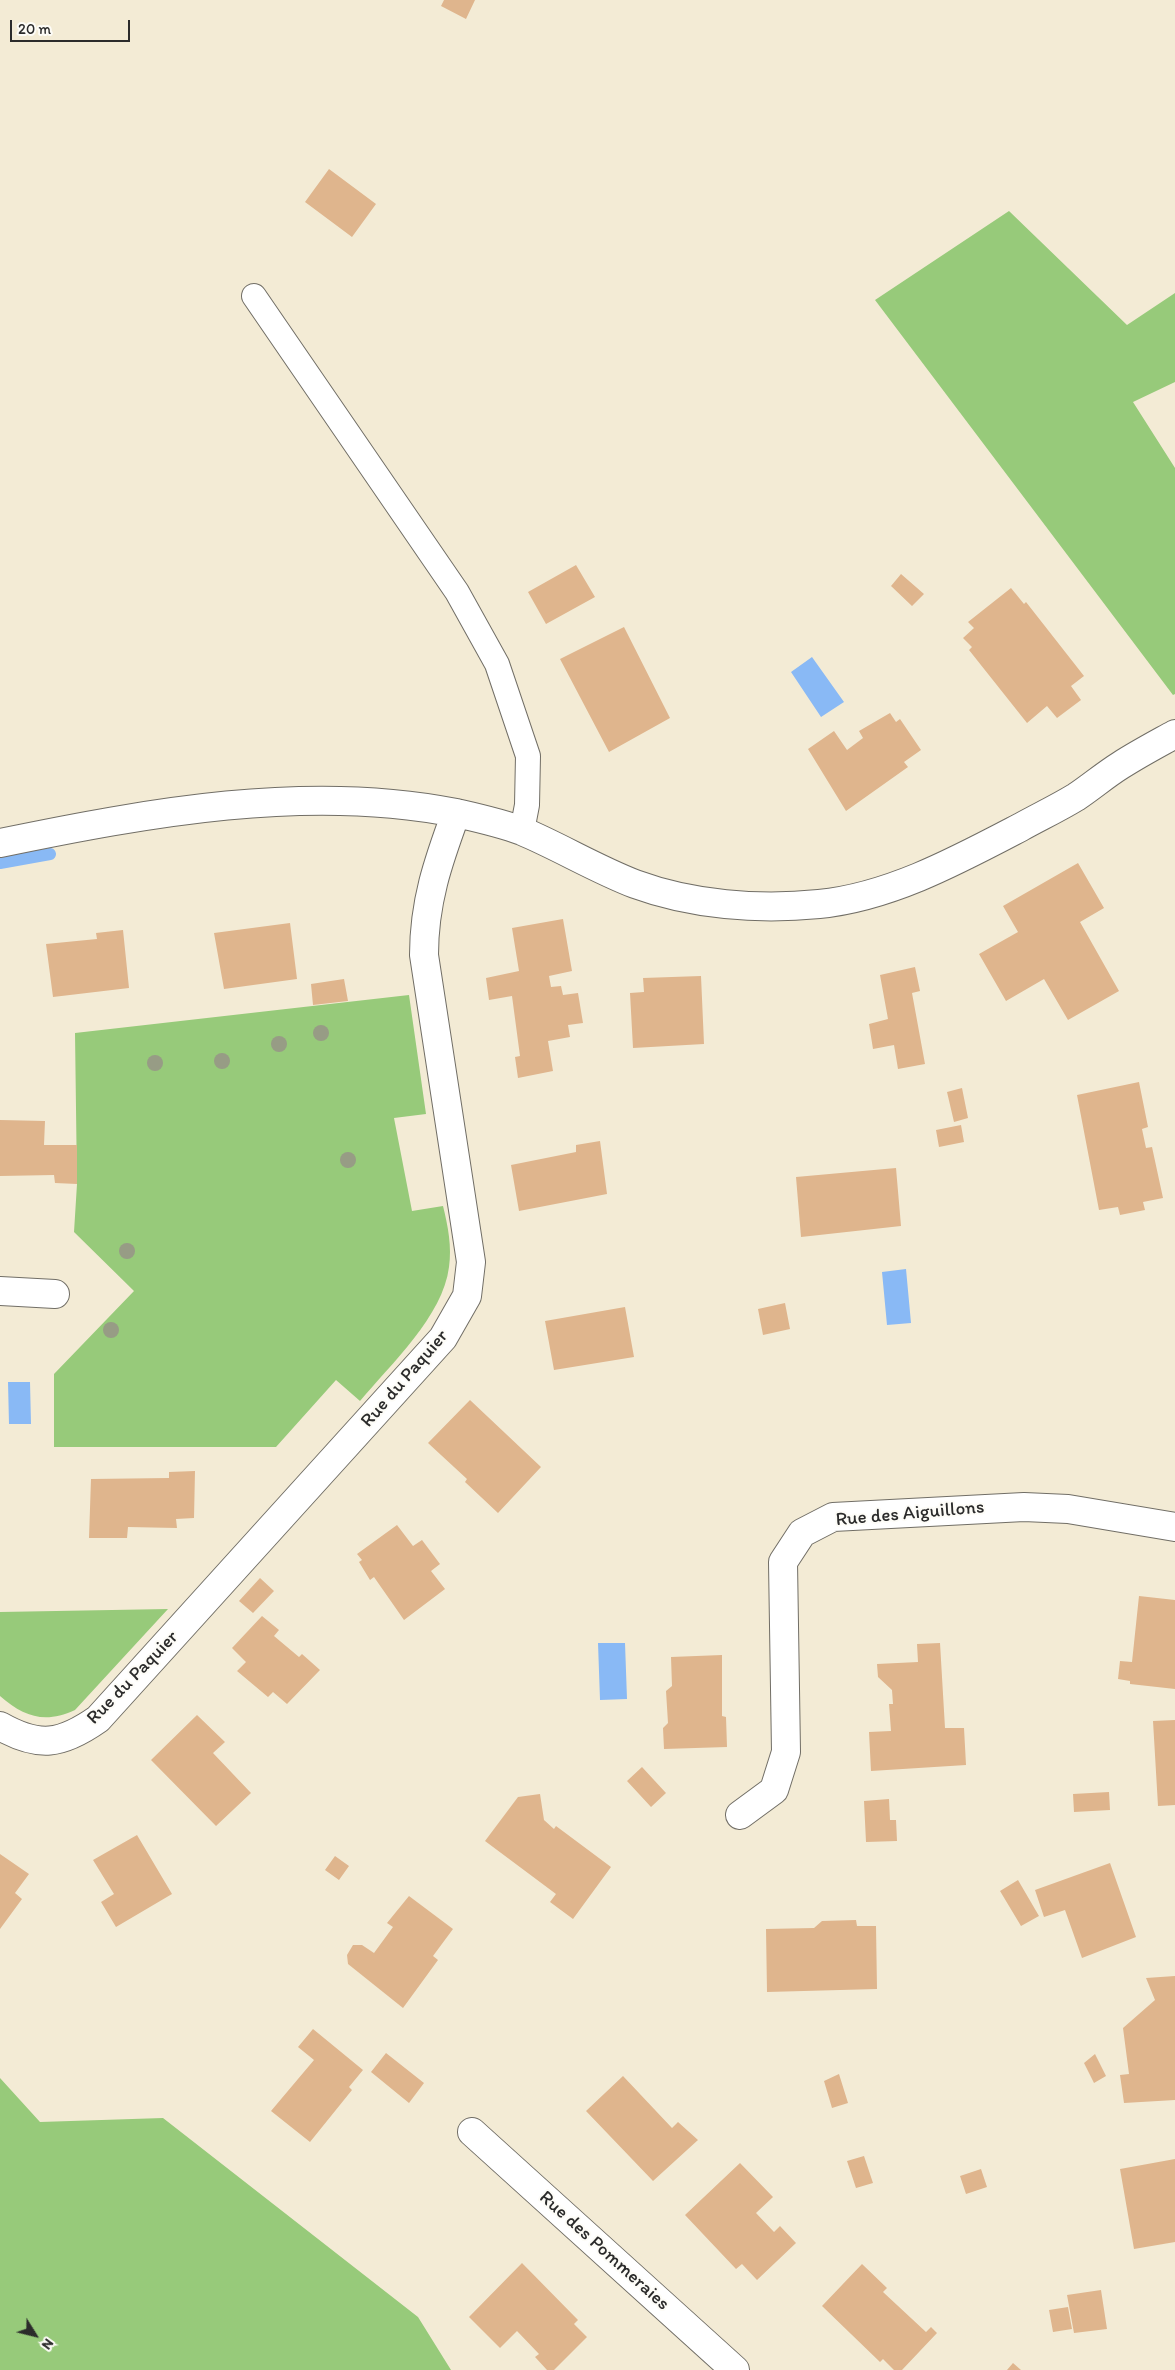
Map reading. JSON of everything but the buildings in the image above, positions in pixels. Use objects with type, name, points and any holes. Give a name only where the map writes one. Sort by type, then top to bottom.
[{"type":"street","points":[[0,843],[184,810],[296,802],[357,802],[409,806],[456,813],[522,831],[634,884],[666,893],[716,904],[770,906],[820,904],[869,895],[926,873],[988,844],[1075,798],[1124,763],[1175,734]]},
{"type":"street","name":"Rue du Paquier","points":[[0,1726],[17,1736],[34,1741],[52,1742],[76,1734],[98,1720],[443,1338],[467,1296],[470,1253],[424,955],[424,926],[428,896],[456,813]]},
{"type":"street","points":[[0,1291],[55,1294]]},
{"type":"street","name":"Rue des Aiguillons","points":[[740,1815],[774,1790],[786,1752],[783,1562],[802,1533],[833,1517],[1024,1506],[1076,1510],[1175,1527]]},
{"type":"street","name":"Rue des Pommeraies","points":[[472,2132],[735,2370]]},
{"type":"lane","points":[[254,296],[457,592],[497,664],[528,756],[527,805],[522,831]]},
{"type":"green space","points":[[1009,211],[1127,325],[1175,293],[1175,382],[1133,402],[1175,468],[1175,694],[1173,695],[875,300]]},
{"type":"green space","points":[[409,995],[426,1114],[394,1118],[412,1211],[443,1206],[450,1244],[449,1267],[445,1285],[437,1303],[414,1338],[360,1401],[336,1380],[276,1447],[54,1447],[54,1374],[134,1291],[74,1232],[77,1184],[75,1033]]},
{"type":"green space","points":[[168,1609],[75,1710],[54,1717],[35,1716],[18,1709],[0,1696],[0,1612]]},
{"type":"green space","points":[[0,2078],[40,2122],[163,2118],[418,2317],[451,2370],[0,2370]]},
{"type":"water","points":[[812,657],[844,702],[821,717],[791,672]]},
{"type":"water","points":[[906,1269],[911,1323],[887,1325],[882,1272]]},
{"type":"water","points":[[8,1382],[30,1382],[31,1424],[9,1424]]},
{"type":"water","points":[[598,1643],[625,1643],[627,1699],[600,1700]]},
{"type":"waterway","points":[[0,863],[50,854]]}]
